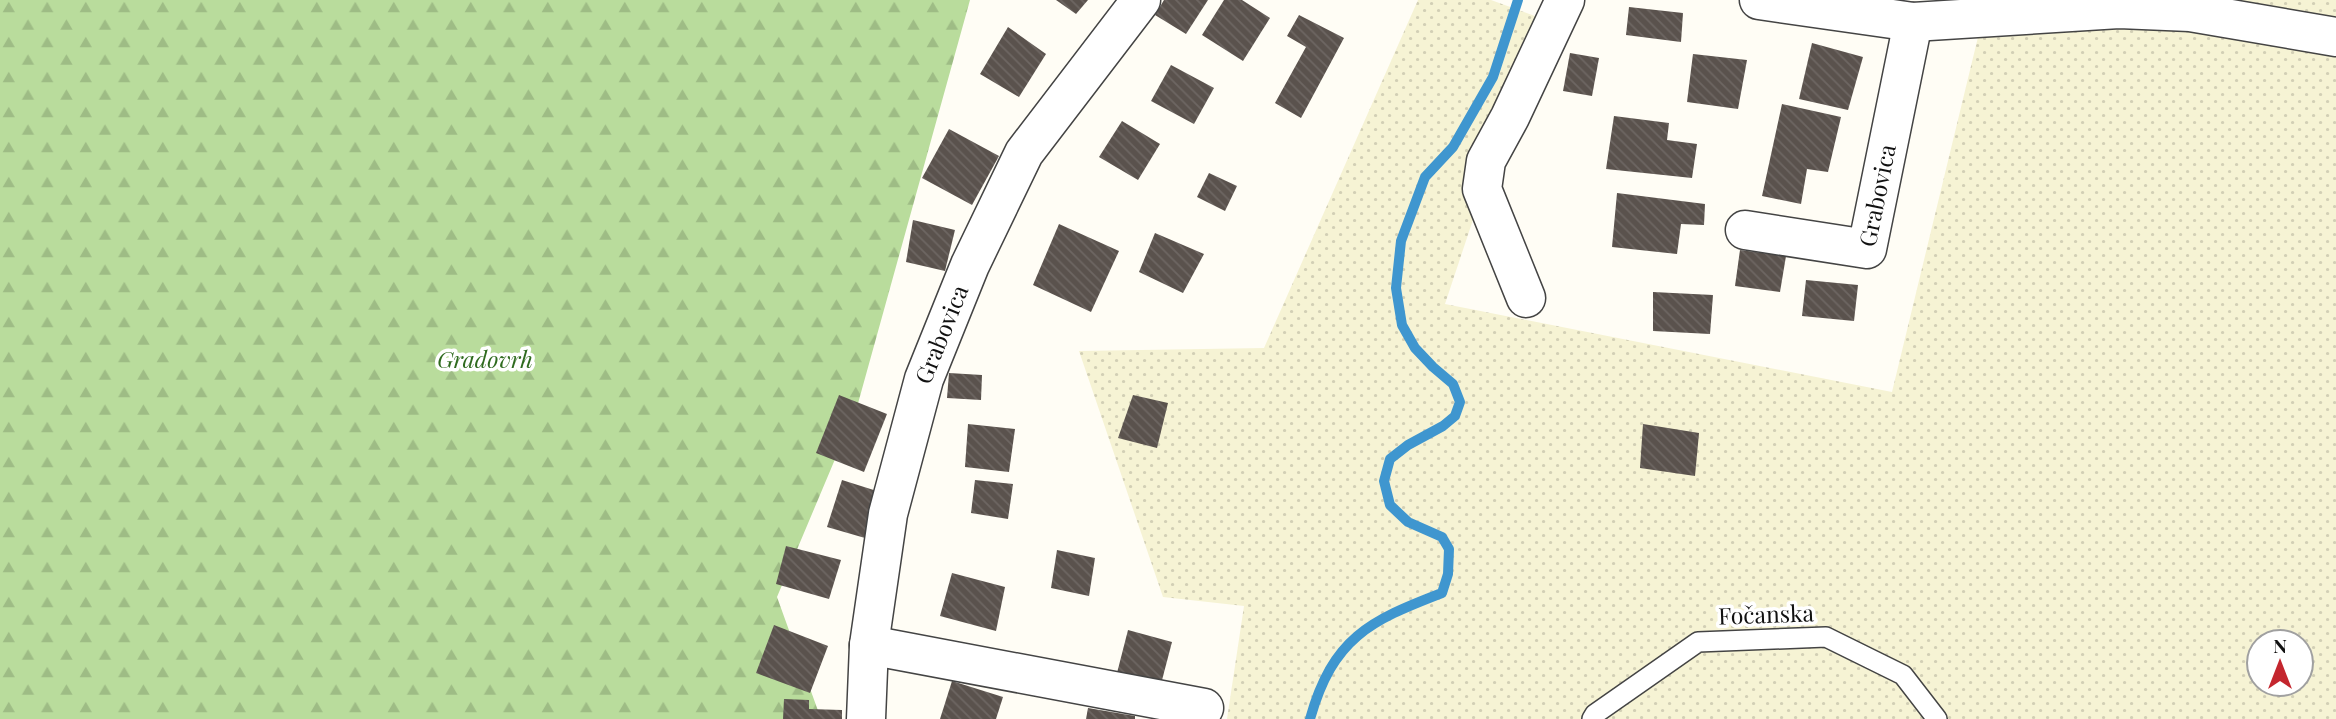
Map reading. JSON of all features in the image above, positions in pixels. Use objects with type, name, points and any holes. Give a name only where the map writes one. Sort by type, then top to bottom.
[{"type":"street","name":"Grabovica","points":[[866,719],[869,645],[888,514],[924,379],[970,265],[1024,153],[1141,0]]},
{"type":"street","points":[[1525,298],[1482,189],[1486,161],[1510,117],[1565,0]]},
{"type":"street","points":[[1759,0],[1913,22],[2119,9],[2190,12],[2336,37]]},
{"type":"street","name":"Grabovica","points":[[1745,230],[1867,248],[1913,22]]},
{"type":"street","points":[[869,645],[1205,708]]},
{"type":"lane","name":"Fočanska","points":[[1592,719],[1595,714],[1698,642],[1826,637],[1903,675],[1937,719]]},
{"type":"shaded area","points":[[1418,0],[1491,0],[1540,18],[1445,304],[1892,392],[1987,0],[2336,0],[2336,719],[1227,719],[1244,606],[1163,597],[1079,351],[1264,348]]},
{"type":"green space","name":"Gradovrh","points":[[0,0],[970,0],[857,407],[777,597],[821,719],[0,719]]},
{"type":"building","points":[[1056,0],[1088,0],[1076,14]]},
{"type":"building","points":[[1164,0],[1208,0],[1186,34],[1155,15]]},
{"type":"building","points":[[1224,0],[1242,0],[1270,18],[1243,61],[1202,35]]},
{"type":"building","points":[[1629,7],[1683,13],[1681,42],[1626,35]]},
{"type":"building","points":[[1299,15],[1344,38],[1301,118],[1275,103],[1306,47],[1287,36]]},
{"type":"building","points":[[1008,27],[1046,54],[1019,97],[980,74]]},
{"type":"building","points":[[1812,43],[1863,57],[1848,110],[1799,99]]},
{"type":"building","points":[[1570,53],[1599,58],[1592,96],[1563,91]]},
{"type":"building","points":[[1693,54],[1747,60],[1738,109],[1687,102]]},
{"type":"building","points":[[1171,65],[1214,88],[1194,124],[1151,101]]},
{"type":"building","points":[[1782,104],[1841,117],[1828,172],[1807,169],[1801,204],[1762,196]]},
{"type":"building","points":[[1614,116],[1669,123],[1667,140],[1697,144],[1692,178],[1606,169]]},
{"type":"building","points":[[1122,121],[1160,144],[1138,180],[1099,157]]},
{"type":"building","points":[[949,129],[999,156],[972,205],[922,178]]},
{"type":"building","points":[[1209,173],[1237,186],[1225,211],[1197,197]]},
{"type":"building","points":[[1617,193],[1705,204],[1704,225],[1681,224],[1677,254],[1612,247]]},
{"type":"building","points":[[913,220],[955,230],[945,271],[906,262]]},
{"type":"building","points":[[1059,224],[1119,251],[1091,312],[1033,285]]},
{"type":"building","points":[[1155,233],[1204,254],[1183,293],[1139,272]]},
{"type":"building","points":[[1740,250],[1786,256],[1780,292],[1735,286]]},
{"type":"building","points":[[1806,280],[1858,285],[1854,321],[1802,316]]},
{"type":"building","points":[[1653,292],[1713,295],[1710,334],[1653,331]]},
{"type":"building","points":[[949,373],[982,375],[981,400],[947,398]]},
{"type":"building","points":[[839,395],[887,414],[864,472],[816,453]]},
{"type":"building","points":[[1133,395],[1168,403],[1157,448],[1118,438]]},
{"type":"building","points":[[968,424],[1015,429],[1009,472],[965,467]]},
{"type":"building","points":[[1643,424],[1699,433],[1695,476],[1640,468]]},
{"type":"building","points":[[842,480],[880,492],[865,538],[827,527]]},
{"type":"building","points":[[975,480],[1013,484],[1008,519],[971,513]]},
{"type":"building","points":[[786,546],[841,560],[829,599],[776,584]]},
{"type":"building","points":[[1057,550],[1095,558],[1089,596],[1051,588]]},
{"type":"building","points":[[952,573],[1005,587],[996,631],[940,616]]},
{"type":"building","points":[[774,625],[828,646],[810,693],[756,673]]},
{"type":"building","points":[[1128,630],[1172,642],[1161,684],[1117,673]]},
{"type":"building","points":[[952,681],[1003,697],[996,719],[940,719]]},
{"type":"building","points":[[784,699],[809,700],[809,709],[842,710],[842,719],[783,719]]},
{"type":"building","points":[[1088,708],[1135,716],[1135,719],[1086,719]]},
{"type":"waterway","points":[[1310,719],[1330,669],[1357,636],[1394,613],[1442,593],[1448,574],[1449,549],[1442,537],[1408,522],[1390,505],[1384,481],[1390,459],[1408,445],[1443,426],[1455,416],[1460,402],[1453,384],[1415,348],[1402,325],[1396,288],[1401,241],[1425,177],[1453,147],[1493,77],[1518,0]]}]
